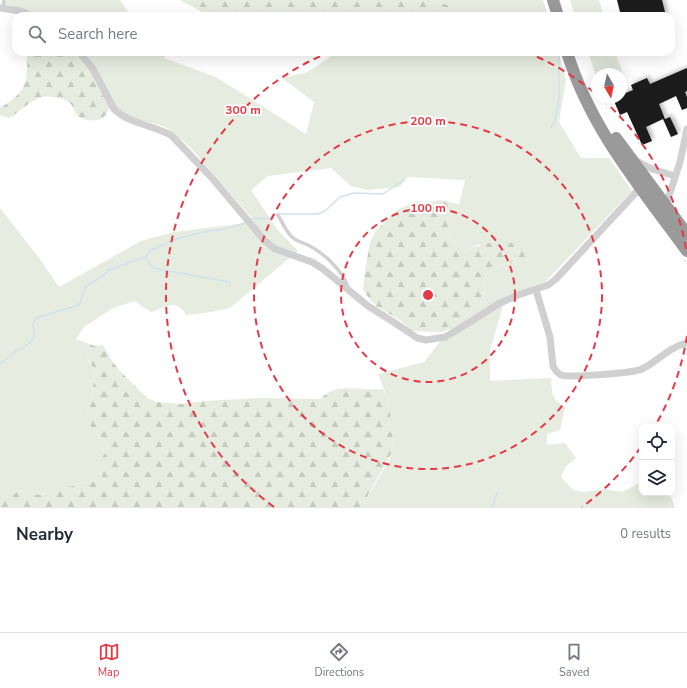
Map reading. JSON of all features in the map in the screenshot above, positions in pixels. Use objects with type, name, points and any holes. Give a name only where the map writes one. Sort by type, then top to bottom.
[{"type":"highway","points":[[553,0],[557,12]]},
{"type":"highway","points":[[562,0],[565,12]]},
{"type":"highway","points":[[569,56],[581,91],[606,138],[687,251]]},
{"type":"highway","points":[[577,56],[597,106],[613,134],[687,234]]},
{"type":"street","points":[[1,8],[22,12]]},
{"type":"street","points":[[83,56],[88,62],[114,109],[125,118],[165,132],[172,136],[212,178],[265,241],[276,249],[312,262],[368,306],[417,338],[426,340],[445,337],[500,303],[548,285],[556,279],[641,187]]},
{"type":"street","points":[[666,205],[687,129]]},
{"type":"street","points":[[630,158],[652,169],[675,176]]},
{"type":"street","points":[[536,290],[550,337],[553,366],[561,375],[586,375],[637,371],[646,367],[677,346],[687,343]]},
{"type":"lane","points":[[1,8],[4,0]]},
{"type":"lane","points":[[278,215],[294,239],[327,258],[342,275],[349,290]]},
{"type":"green space","points":[[3,0],[120,0],[128,12],[16,12],[5,8]]},
{"type":"green space","points":[[180,0],[429,0],[455,7],[464,12],[202,12]]},
{"type":"green space","points":[[429,0],[543,0],[547,12],[464,12],[455,7]]},
{"type":"green space","points":[[570,0],[599,0],[603,12],[574,12]]},
{"type":"green space","points":[[27,56],[77,56],[82,62],[110,107],[103,118],[86,120],[82,119],[76,114],[72,105],[68,102],[49,96],[34,100],[9,118],[0,115],[0,108],[16,97],[21,91],[27,71]]},
{"type":"green space","points":[[77,56],[165,56],[164,58],[216,77],[306,134],[314,102],[282,78],[308,72],[331,56],[559,56],[566,80],[559,122],[581,158],[609,158],[632,191],[545,282],[506,296],[490,350],[490,381],[551,378],[553,395],[557,401],[565,407],[560,430],[547,434],[547,445],[565,443],[576,458],[566,466],[561,477],[573,490],[584,492],[604,489],[622,492],[639,484],[639,496],[671,496],[675,508],[361,508],[390,459],[393,443],[388,400],[378,374],[424,362],[450,329],[466,323],[483,303],[484,281],[488,273],[500,265],[534,259],[478,244],[465,251],[450,239],[447,225],[450,212],[459,204],[465,180],[408,177],[399,187],[368,190],[351,186],[331,168],[268,176],[251,190],[277,229],[298,251],[230,308],[186,315],[178,306],[174,305],[166,306],[151,312],[136,301],[113,308],[84,327],[76,339],[95,373],[92,394],[87,412],[94,431],[105,440],[109,450],[102,477],[91,482],[40,495],[18,490],[16,493],[0,499],[0,208],[46,267],[59,287],[141,241],[174,232],[254,221],[190,147],[165,127],[128,116],[110,107],[82,62]]},
{"type":"green space","points":[[589,56],[616,56],[621,68],[593,68]]},
{"type":"green space","points":[[440,200],[459,204],[450,216],[448,224],[449,233],[450,239],[465,251],[488,243],[503,242],[527,246],[534,259],[500,265],[488,273],[484,281],[483,303],[479,311],[466,323],[442,332],[413,331],[400,320],[376,306],[363,289],[370,242],[376,231],[396,211],[416,201],[426,203]]},
{"type":"green space","points":[[76,339],[95,346],[103,345],[119,370],[147,398],[157,402],[181,404],[203,401],[260,398],[320,399],[330,392],[341,389],[383,389],[388,400],[391,419],[393,443],[391,454],[361,508],[0,508],[0,499],[16,493],[18,490],[40,495],[91,482],[102,477],[104,467],[101,458],[109,450],[105,440],[94,431],[88,421],[87,412],[92,394],[95,373],[91,363],[84,355]]},
{"type":"building","points":[[617,0],[662,0],[665,12],[620,12]]},
{"type":"building","points":[[687,68],[687,91],[685,92],[687,97],[687,108],[682,110],[676,96],[659,104],[665,119],[670,117],[678,134],[671,137],[663,119],[646,127],[652,141],[642,145],[627,112],[620,115],[615,104],[627,104],[627,92],[633,90],[631,85],[647,78],[650,84]]},
{"type":"waterway","points":[[551,128],[555,120],[559,102],[559,56]]},
{"type":"waterway","points":[[252,219],[268,218],[278,214],[318,214],[325,211],[340,197],[354,193],[383,194],[404,180]]},
{"type":"waterway","points":[[0,364],[14,352],[26,346],[33,339],[33,325],[39,317],[79,305],[85,287],[109,270],[145,257],[150,251],[179,238],[203,232],[225,229],[245,223]]},
{"type":"waterway","points":[[145,257],[153,268],[229,282],[230,286]]},
{"type":"waterway","points":[[492,508],[497,493]]}]
